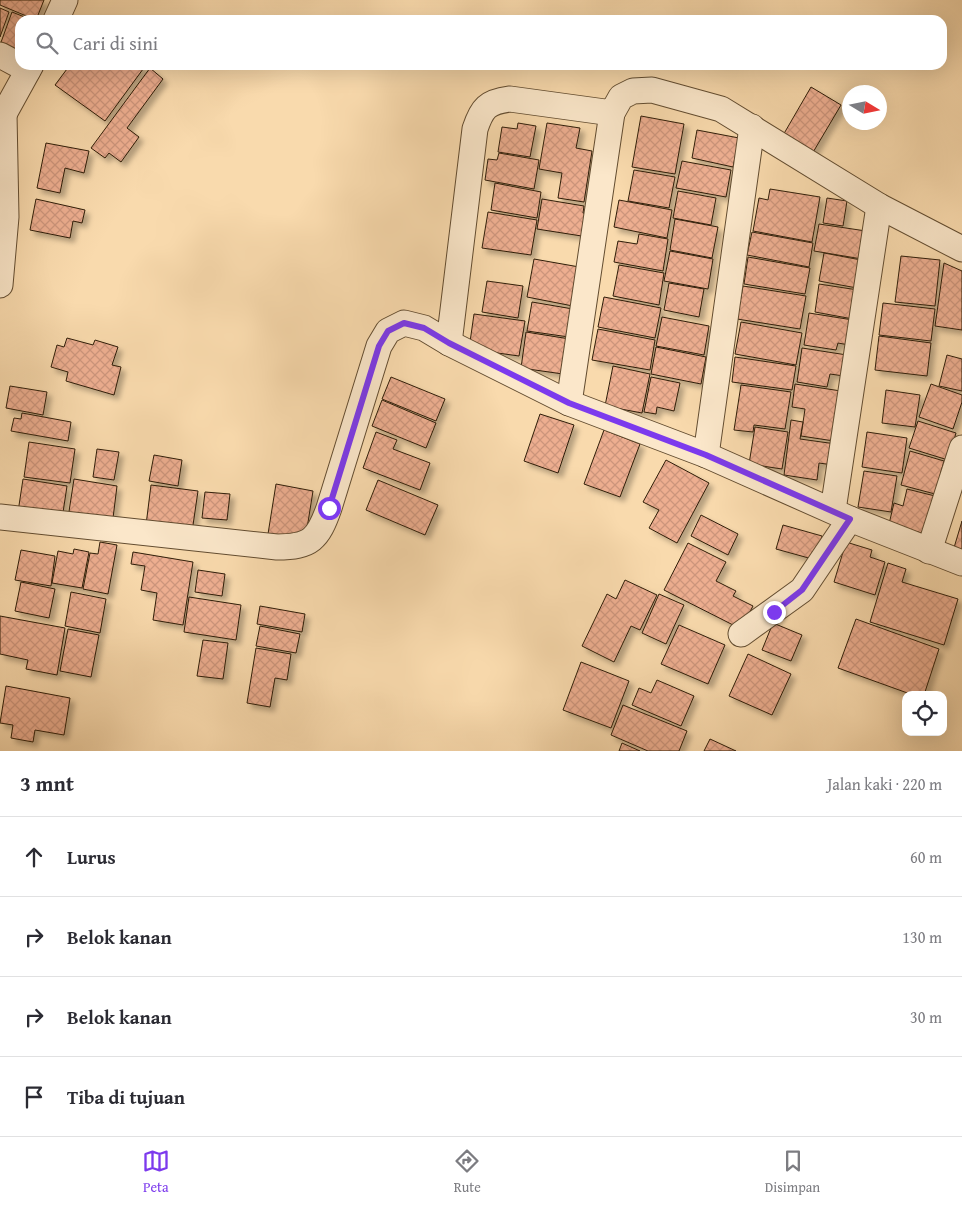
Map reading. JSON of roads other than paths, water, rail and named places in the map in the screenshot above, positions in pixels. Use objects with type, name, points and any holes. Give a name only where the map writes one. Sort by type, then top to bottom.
[{"type":"street","points":[[58,15],[65,0]]},
{"type":"street","points":[[0,55],[15,62]]},
{"type":"street","points":[[0,285],[3,216],[2,116],[29,70]]},
{"type":"street","points":[[569,403],[612,113],[621,97],[634,91],[652,90],[721,109],[879,206],[962,249]]},
{"type":"street","points":[[449,343],[475,130],[481,112],[495,101],[510,99],[612,113]]},
{"type":"street","points":[[706,455],[752,127]]},
{"type":"street","points":[[742,634],[802,590],[842,514],[879,206]]},
{"type":"street","points":[[0,517],[277,547],[297,547],[312,541],[322,527],[379,346],[388,331],[404,323],[424,328],[449,343],[569,403],[706,455],[962,563]]},
{"type":"street","points":[[930,551],[962,448]]}]
